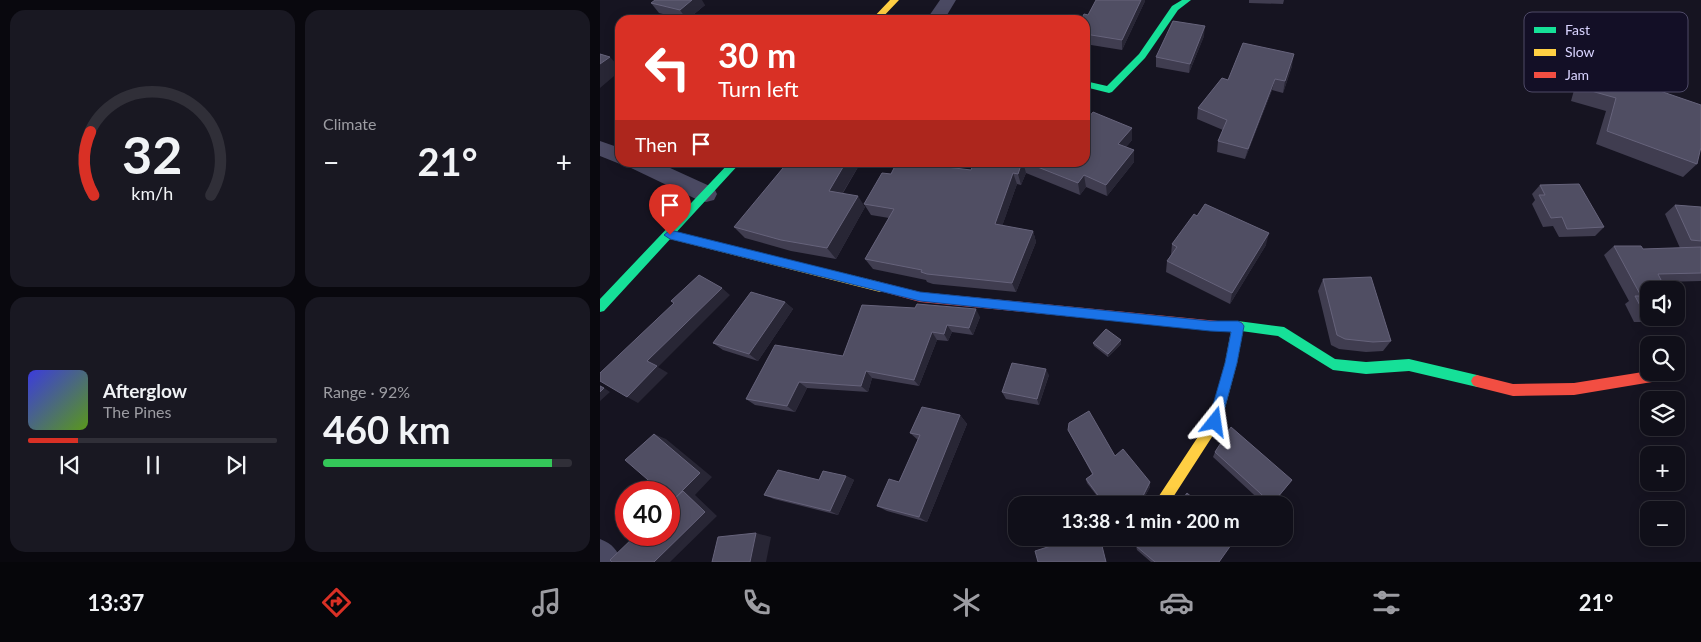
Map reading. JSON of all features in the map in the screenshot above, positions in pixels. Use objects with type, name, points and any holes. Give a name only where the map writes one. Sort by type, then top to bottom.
[{"type":"main road","points":[[880,15],[894,0]]},
{"type":"main road","points":[[1090,85],[1109,90],[1142,56],[1175,8],[1187,0]]},
{"type":"main road","points":[[600,307],[670,235],[731,167]]},
{"type":"main road","points":[[670,235],[920,296],[1210,326],[1238,326],[1280,331],[1333,364],[1366,368],[1409,364],[1513,390],[1574,389],[1640,379]]},
{"type":"main road","points":[[1166,496],[1215,422],[1231,363],[1238,326]]},
{"type":"street","points":[[939,15],[948,0]]},
{"type":"street","points":[[600,148],[615,154]]},
{"type":"street","points":[[647,167],[706,194]]},
{"type":"street","points":[[600,554],[607,562]]},
{"type":"building","points":[[655,0],[692,0],[680,10],[651,3]]},
{"type":"building","points":[[1096,0],[1141,0],[1122,40],[1090,35],[1090,15],[1088,15]]},
{"type":"building","points":[[1173,21],[1205,26],[1190,64],[1156,57]]},
{"type":"building","points":[[1243,43],[1294,54],[1285,81],[1275,79],[1248,149],[1218,141],[1227,120],[1198,108],[1222,78],[1228,80]]},
{"type":"building","points":[[600,54],[610,57],[600,64]]},
{"type":"building","points":[[1595,92],[1663,92],[1701,105],[1701,147],[1697,164],[1607,131],[1616,98]]},
{"type":"building","points":[[1093,112],[1132,128],[1118,144],[1134,150],[1106,185],[1084,175],[1078,183],[1038,167],[1090,167],[1090,116]]},
{"type":"building","points":[[784,167],[843,167],[829,191],[858,196],[827,248],[781,240],[734,227]]},
{"type":"building","points":[[894,167],[946,167],[971,170],[972,167],[1020,167],[1018,174],[1013,173],[995,224],[1033,231],[1012,283],[927,274],[921,272],[922,270],[865,259],[894,209],[864,204],[882,173],[891,174]]},
{"type":"building","points":[[1579,184],[1604,227],[1567,229],[1562,217],[1551,218],[1539,195],[1545,195],[1540,185]]},
{"type":"building","points":[[1205,204],[1269,233],[1232,293],[1167,261],[1177,247],[1172,244],[1194,214],[1197,216]]},
{"type":"building","points":[[1675,205],[1701,207],[1701,241],[1691,240]]},
{"type":"building","points":[[1614,246],[1641,246],[1643,249],[1701,247],[1701,273],[1658,274],[1662,281],[1640,281],[1640,294]]},
{"type":"building","points":[[699,275],[722,288],[647,361],[657,366],[627,397],[600,381],[600,373],[674,303],[671,301]]},
{"type":"building","points":[[1371,277],[1391,341],[1373,342],[1345,339],[1337,335],[1323,279]]},
{"type":"building","points":[[751,292],[785,302],[749,354],[713,343]]},
{"type":"building","points":[[1635,296],[1640,296],[1640,306]]},
{"type":"building","points":[[917,304],[976,309],[969,328],[947,325],[944,334],[932,332],[914,380],[866,371],[861,386],[799,382],[787,406],[746,399],[775,345],[843,356],[862,305],[915,308]]},
{"type":"building","points":[[1106,329],[1121,340],[1108,354],[1093,343]]},
{"type":"building","points":[[1012,363],[1046,369],[1037,399],[1002,392]]},
{"type":"building","points":[[922,407],[960,415],[919,517],[877,506],[889,479],[899,482],[920,435],[910,433]]},
{"type":"building","points":[[1089,411],[1115,456],[1123,449],[1150,482],[1143,496],[1098,496],[1086,479],[1093,474],[1068,430],[1069,423]]},
{"type":"building","points":[[1231,427],[1292,480],[1279,496],[1263,496],[1215,452]]},
{"type":"building","points":[[654,434],[700,473],[680,493],[680,481],[649,481],[625,460]]},
{"type":"building","points":[[778,470],[819,480],[823,471],[846,476],[830,511],[764,495]]},
{"type":"building","points":[[683,491],[705,512],[680,537],[680,494]]},
{"type":"building","points":[[756,533],[750,562],[712,562],[718,537]]},
{"type":"building","points":[[625,546],[670,546],[654,562],[612,562],[610,560]]},
{"type":"building","points":[[1051,546],[1102,546],[1106,562],[1038,562],[1035,551]]},
{"type":"building","points":[[1136,546],[1230,546],[1219,562],[1155,562]]},
{"type":"traffic: fast","points":[[1090,85],[1109,90],[1142,56],[1175,8],[1187,0]]},
{"type":"traffic: fast","points":[[600,307],[731,167]]},
{"type":"traffic: fast","points":[[1238,326],[1280,331],[1333,364],[1366,368],[1409,365],[1477,381]]},
{"type":"traffic: slow","points":[[880,15],[895,0]]},
{"type":"traffic: slow","points":[[670,235],[880,287]]},
{"type":"traffic: slow","points":[[1166,496],[1215,423],[1231,363],[1238,326],[1218,326]]},
{"type":"traffic: jam","points":[[880,287],[920,297],[1218,326]]},
{"type":"traffic: jam","points":[[1477,381],[1513,390],[1574,389],[1640,378]]},
{"type":"route","points":[[670,235],[920,296],[1210,326],[1238,326],[1231,363],[1215,422]]}]
